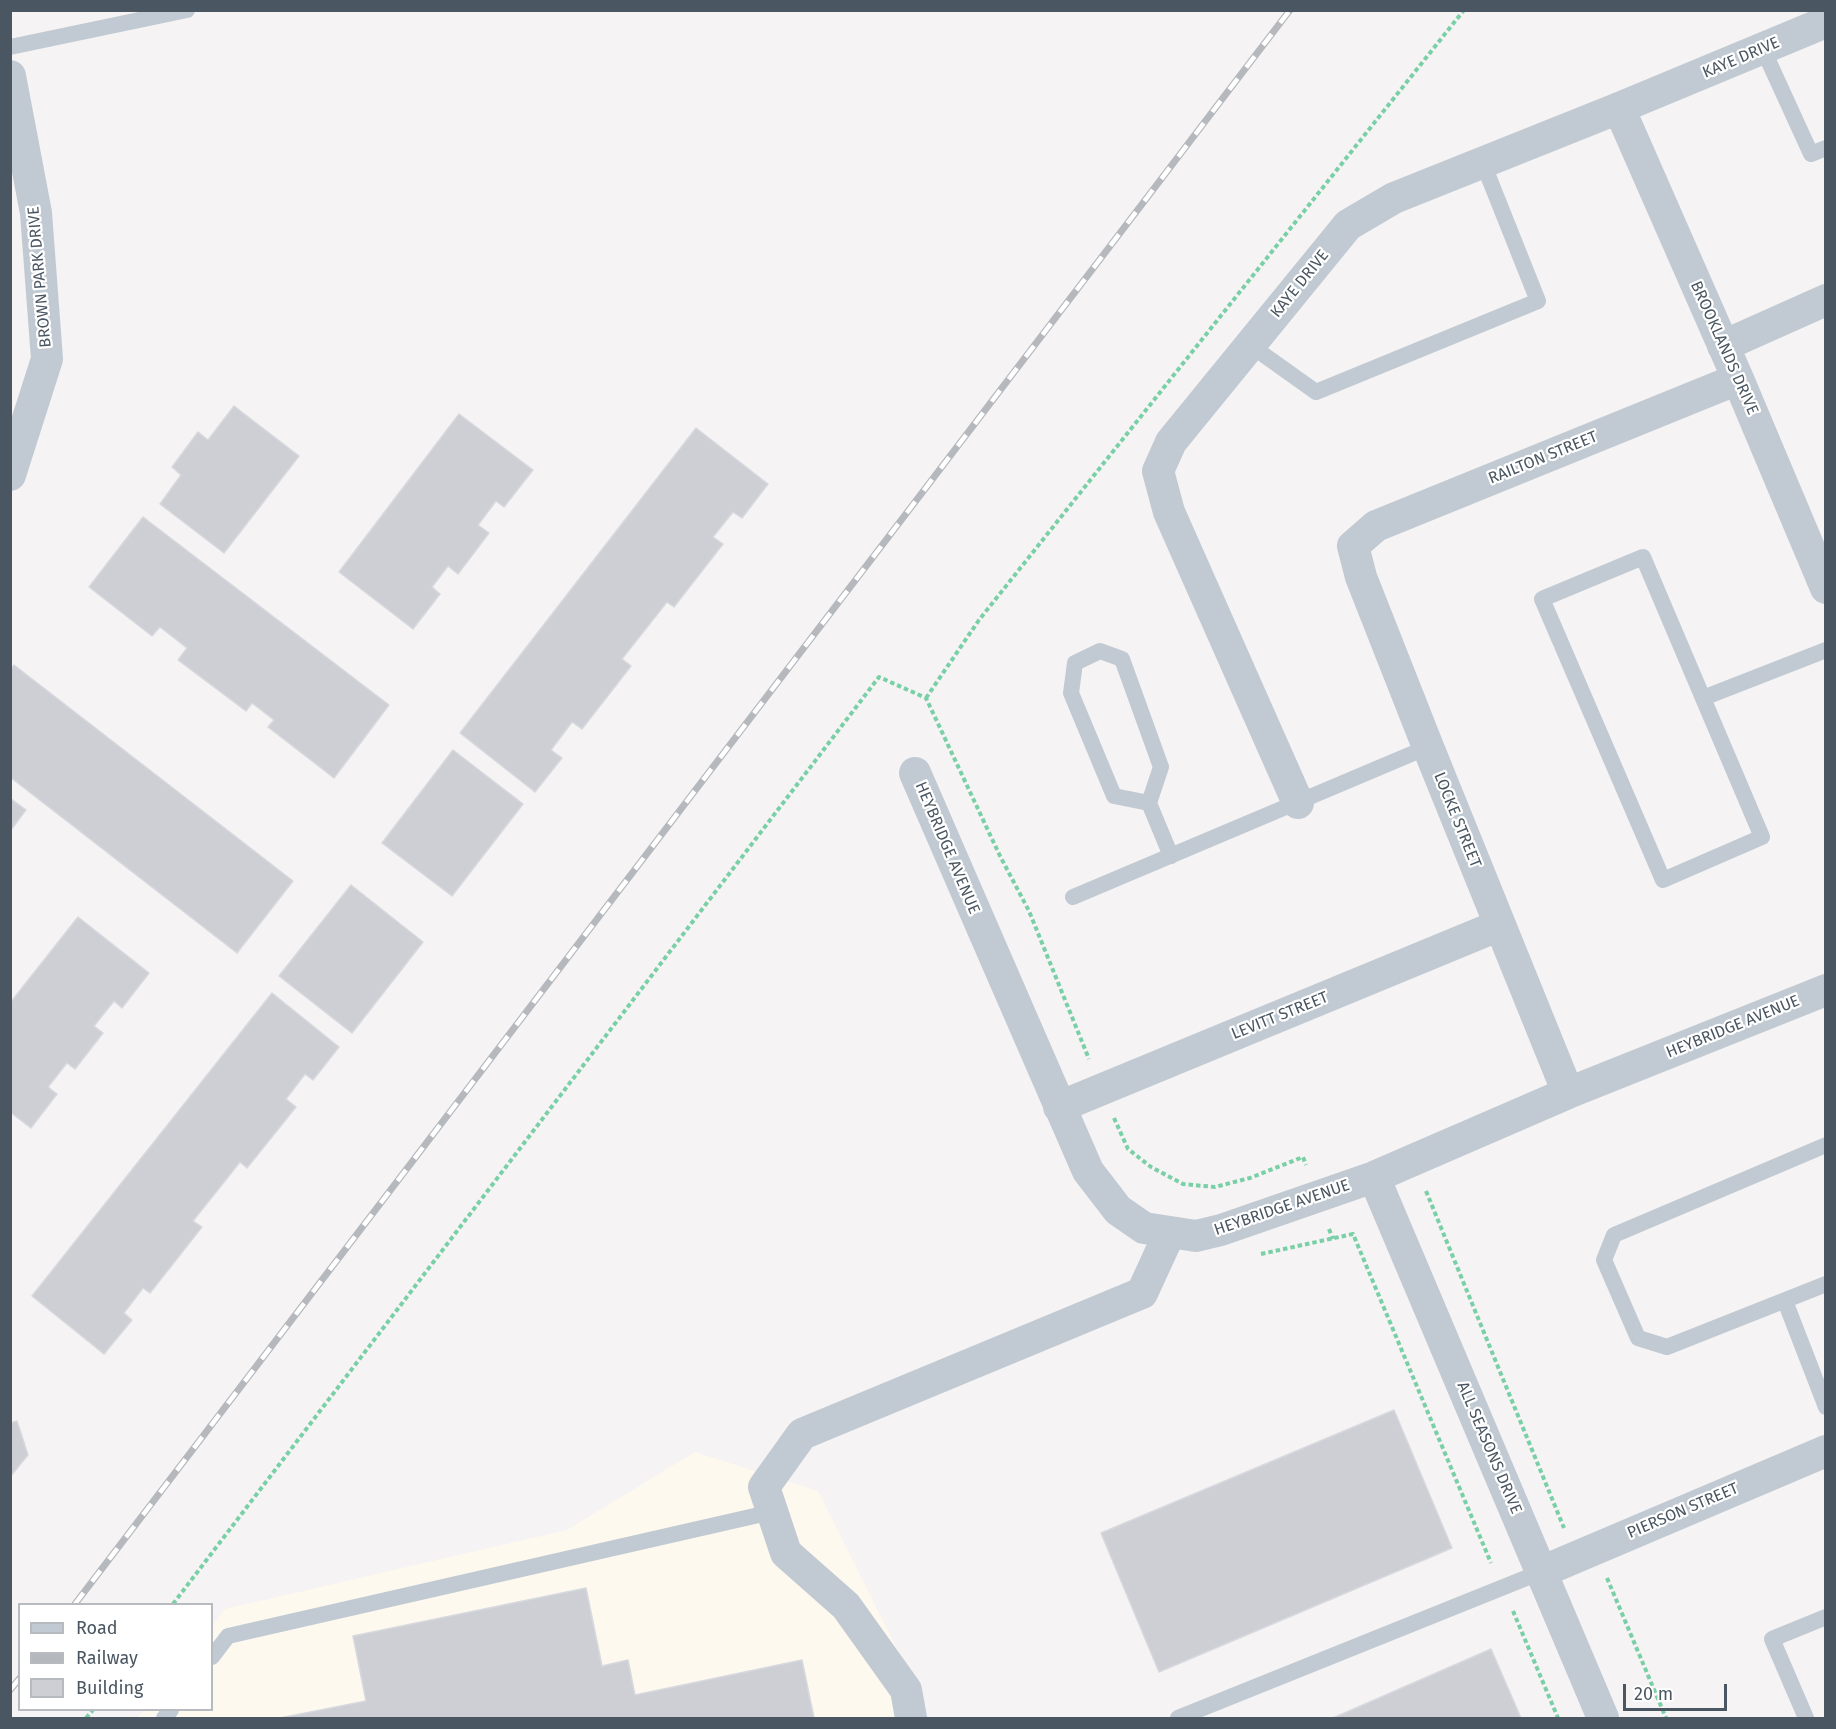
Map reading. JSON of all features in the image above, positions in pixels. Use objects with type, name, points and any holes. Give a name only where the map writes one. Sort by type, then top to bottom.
[{"type":"street","name":"KAYE DRIVE","points":[[1298,803],[1169,512],[1158,471],[1171,442],[1348,225],[1394,198],[1763,49],[1810,21]]},
{"type":"street","name":"BROWN PARK DRIVE","points":[[10,76],[36,213],[47,359],[10,475]]},
{"type":"street","name":"BROOKLANDS DRIVE","points":[[1619,108],[1738,379],[1826,588]]},
{"type":"street","points":[[1723,346],[1826,300]]},
{"type":"street","name":"RAILTON STREET","points":[[1353,546],[1376,526],[1738,379]]},
{"type":"street","name":"LOCKE STREET","points":[[1353,546],[1361,577],[1568,1093]]},
{"type":"street","name":"HEYBRIDGE AVENUE","points":[[915,773],[1088,1171],[1118,1209],[1144,1228],[1196,1236],[1221,1230],[1317,1197],[1374,1177],[1568,1093],[1826,990]]},
{"type":"street","name":"LEVITT STREET","points":[[1059,1107],[1500,925]]},
{"type":"street","name":"ALL SEASONS DRIVE","points":[[1374,1177],[1603,1719]]},
{"type":"street","points":[[911,1719],[906,1690],[846,1606],[786,1553],[764,1487],[802,1434],[1142,1293],[1170,1232]]},
{"type":"street","name":"PIERSON STREET","points":[[1541,1572],[1826,1451]]},
{"type":"lane","points":[[10,47],[187,10]]},
{"type":"lane","points":[[1763,49],[1811,154],[1826,148]]},
{"type":"lane","points":[[1250,345],[1316,392],[1538,301],[1483,163]]},
{"type":"lane","points":[[1643,557],[1703,698],[1762,837],[1663,880],[1542,599],[1643,557]]},
{"type":"lane","points":[[1703,698],[1826,650]]},
{"type":"lane","points":[[1149,803],[1114,796],[1071,693],[1075,663],[1100,651],[1122,659],[1161,766],[1149,803],[1171,856]]},
{"type":"lane","points":[[1073,897],[1428,747]]},
{"type":"lane","points":[[1826,1145],[1614,1234],[1604,1260],[1638,1338],[1667,1347],[1826,1284]]},
{"type":"lane","points":[[1785,1301],[1826,1407]]},
{"type":"lane","points":[[213,1656],[228,1636],[772,1512]]},
{"type":"lane","points":[[1178,1719],[1541,1572]]},
{"type":"lane","points":[[1806,1719],[1772,1639],[1826,1617]]},
{"type":"path","points":[[926,698],[987,611],[1464,10]]},
{"type":"path","points":[[175,1603],[879,677],[926,698],[1000,856],[1029,911],[1128,1149],[1152,1167],[1183,1184],[1215,1187],[1250,1178],[1303,1157],[1333,1239]]},
{"type":"path","points":[[1426,1191],[1563,1528],[1581,1555],[1603,1569],[1665,1719]]},
{"type":"shaded area","points":[[695,1452],[818,1491],[919,1693],[925,1718],[137,1718],[143,1711],[213,1711],[213,1625],[225,1609],[567,1530]]},
{"type":"building","points":[[234,406],[299,456],[224,553],[160,504],[181,475],[172,467],[198,432],[208,440]]},
{"type":"building","points":[[459,414],[533,470],[504,507],[496,501],[478,525],[489,533],[458,574],[448,566],[432,587],[440,594],[413,629],[339,572]]},
{"type":"building","points":[[696,428],[768,484],[742,518],[733,512],[713,537],[723,544],[674,607],[667,602],[622,659],[631,666],[582,729],[572,722],[551,750],[562,758],[535,792],[460,733]]},
{"type":"building","points":[[143,517],[389,705],[334,778],[268,727],[274,720],[252,703],[246,711],[178,660],[187,648],[160,627],[152,636],[89,587]]},
{"type":"building","points":[[14,665],[293,881],[237,953],[10,777],[10,670]]},
{"type":"building","points":[[453,750],[523,804],[452,896],[382,843]]},
{"type":"building","points":[[10,798],[26,810],[10,831]]},
{"type":"building","points":[[351,885],[423,942],[352,1033],[279,976]]},
{"type":"building","points":[[78,917],[149,973],[122,1008],[114,1001],[94,1026],[103,1033],[75,1069],[67,1063],[48,1087],[57,1094],[31,1128],[10,1112],[10,1003]]},
{"type":"building","points":[[272,993],[339,1047],[313,1080],[305,1074],[286,1099],[296,1107],[247,1168],[240,1162],[193,1221],[202,1227],[150,1293],[143,1288],[124,1313],[132,1320],[104,1354],[32,1296]]},
{"type":"building","points":[[1394,1410],[1452,1548],[1159,1672],[1101,1533]]},
{"type":"building","points":[[17,1421],[28,1455],[10,1477],[10,1423]]},
{"type":"building","points":[[586,1588],[602,1666],[628,1660],[635,1695],[802,1660],[814,1718],[280,1718],[366,1701],[353,1636]]},
{"type":"building","points":[[1491,1649],[1521,1718],[1333,1718]]},
{"type":"railway","points":[[76,1603],[1290,10]]},
{"type":"railway","points":[[10,1690],[18,1680]]}]
